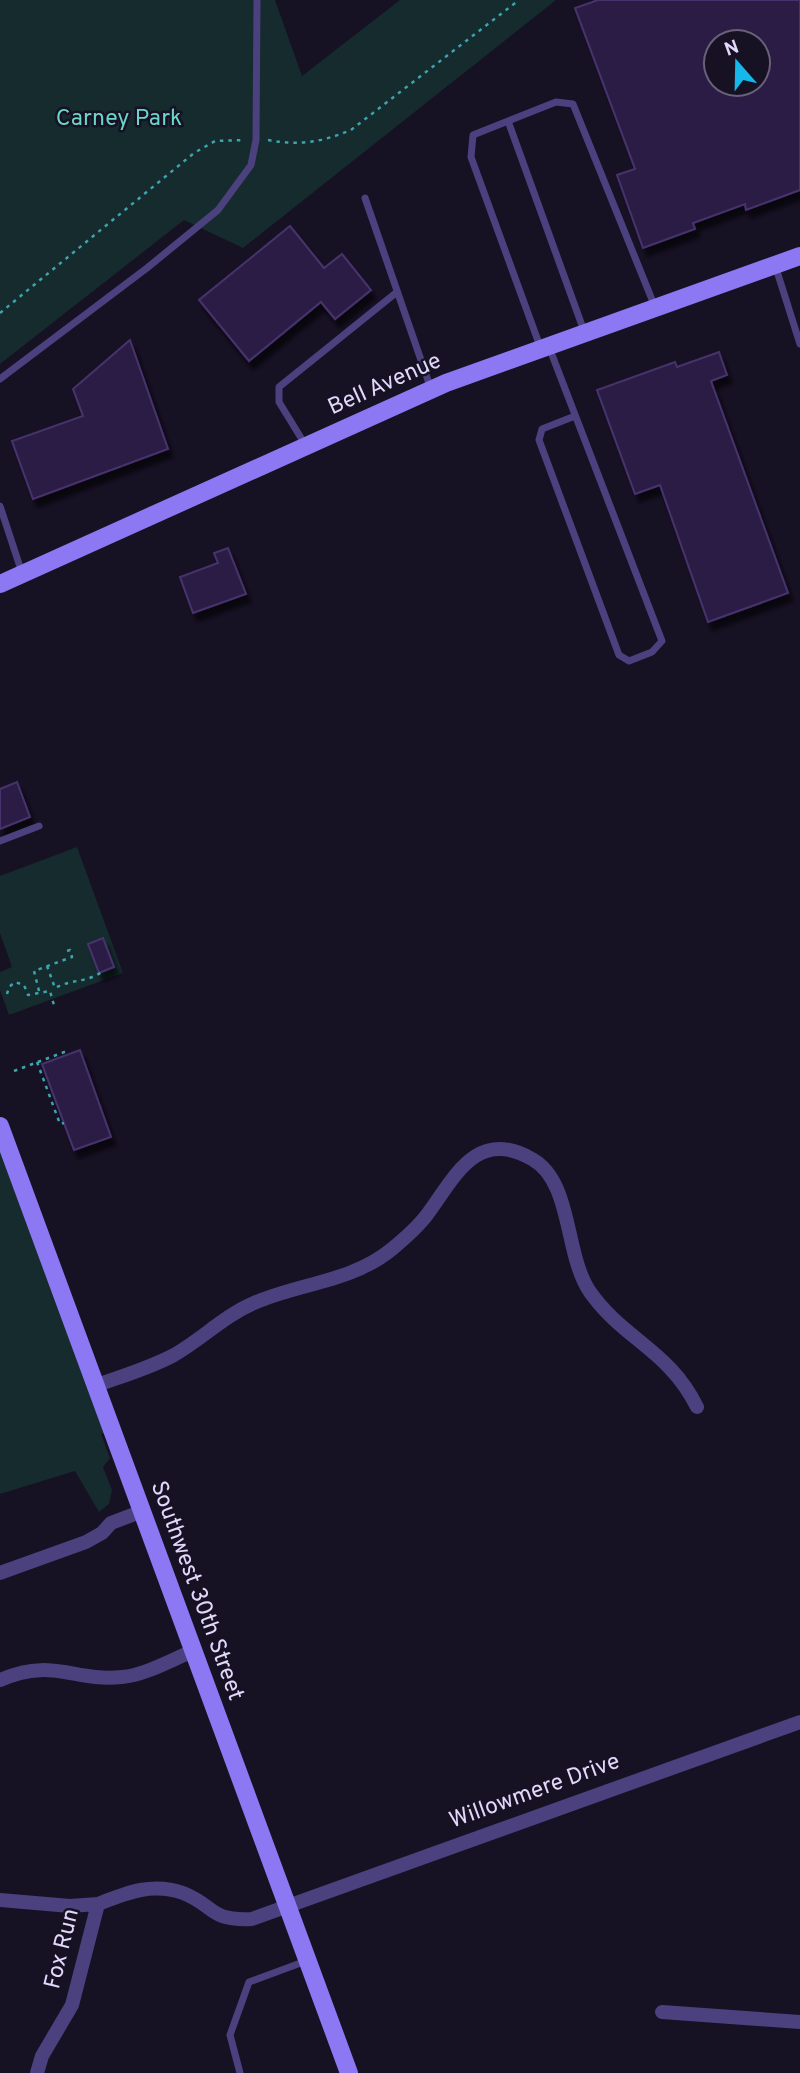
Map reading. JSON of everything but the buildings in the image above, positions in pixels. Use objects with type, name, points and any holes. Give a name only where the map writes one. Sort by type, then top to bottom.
[{"type":"street","name":"Bell Avenue","points":[[0,584],[432,390],[800,256]]},
{"type":"street","name":"Southwest 30th Street","points":[[0,1126],[140,1512],[349,2073]]},
{"type":"street","points":[[95,1386],[175,1354],[251,1304],[361,1269],[407,1237],[425,1217],[460,1167],[472,1157],[504,1150],[533,1159],[545,1169],[555,1183],[573,1254],[588,1289],[623,1328],[657,1352],[674,1370],[697,1408]]},
{"type":"street","points":[[0,1573],[86,1542],[102,1533],[111,1523],[140,1512]]},
{"type":"street","points":[[0,1680],[29,1670],[59,1669],[97,1677],[121,1678],[193,1651]]},
{"type":"street","name":"Willowmere Drive","points":[[287,1907],[799,1721]]},
{"type":"street","name":"Fox Run","points":[[37,2073],[42,2056],[72,2005],[98,1904],[134,1890],[151,1888],[183,1894],[214,1914],[230,1920],[252,1919],[287,1907]]},
{"type":"street","points":[[0,1900],[70,1906],[98,1904]]},
{"type":"street","points":[[662,2012],[800,2022]]},
{"type":"lane","points":[[0,379],[147,268],[218,210],[251,165],[256,140],[257,0]]},
{"type":"lane","points":[[575,416],[542,429],[539,440],[619,654],[629,662],[652,652],[662,641],[575,416],[545,347],[471,157],[473,135],[556,102],[573,104],[655,307]]},
{"type":"lane","points":[[508,121],[584,333]]},
{"type":"lane","points":[[365,198],[432,390]]},
{"type":"lane","points":[[775,265],[800,344]]},
{"type":"lane","points":[[306,446],[279,402],[279,387],[397,292]]},
{"type":"lane","points":[[0,506],[22,574]]},
{"type":"lane","points":[[0,842],[39,826]]},
{"type":"lane","points":[[240,2073],[230,2035],[248,1982],[307,1960]]},
{"type":"path","points":[[0,313],[194,153],[215,141],[256,140],[292,145],[323,141],[351,130],[519,0]]},
{"type":"path","points":[[64,952],[75,948]]},
{"type":"path","points":[[39,991],[34,971],[72,957],[70,950]]},
{"type":"path","points":[[47,966],[55,988]]},
{"type":"path","points":[[7,993],[15,982],[24,985],[28,995],[50,991],[80,979],[88,980],[103,971]]},
{"type":"path","points":[[50,991],[55,1009]]},
{"type":"path","points":[[15,1071],[67,1051]]},
{"type":"path","points":[[37,1062],[60,1124],[64,1123]]},
{"type":"green space","name":"Carney Park","points":[[0,0],[275,0],[302,76],[400,0],[556,0],[243,248],[184,220],[0,364]]},
{"type":"green space","points":[[77,847],[123,973],[9,1015],[0,990],[0,972],[12,967],[0,933],[0,876]]},
{"type":"green space","points":[[0,1128],[110,1431],[101,1434],[110,1458],[103,1467],[112,1490],[109,1504],[99,1512],[75,1471],[0,1494]]}]
